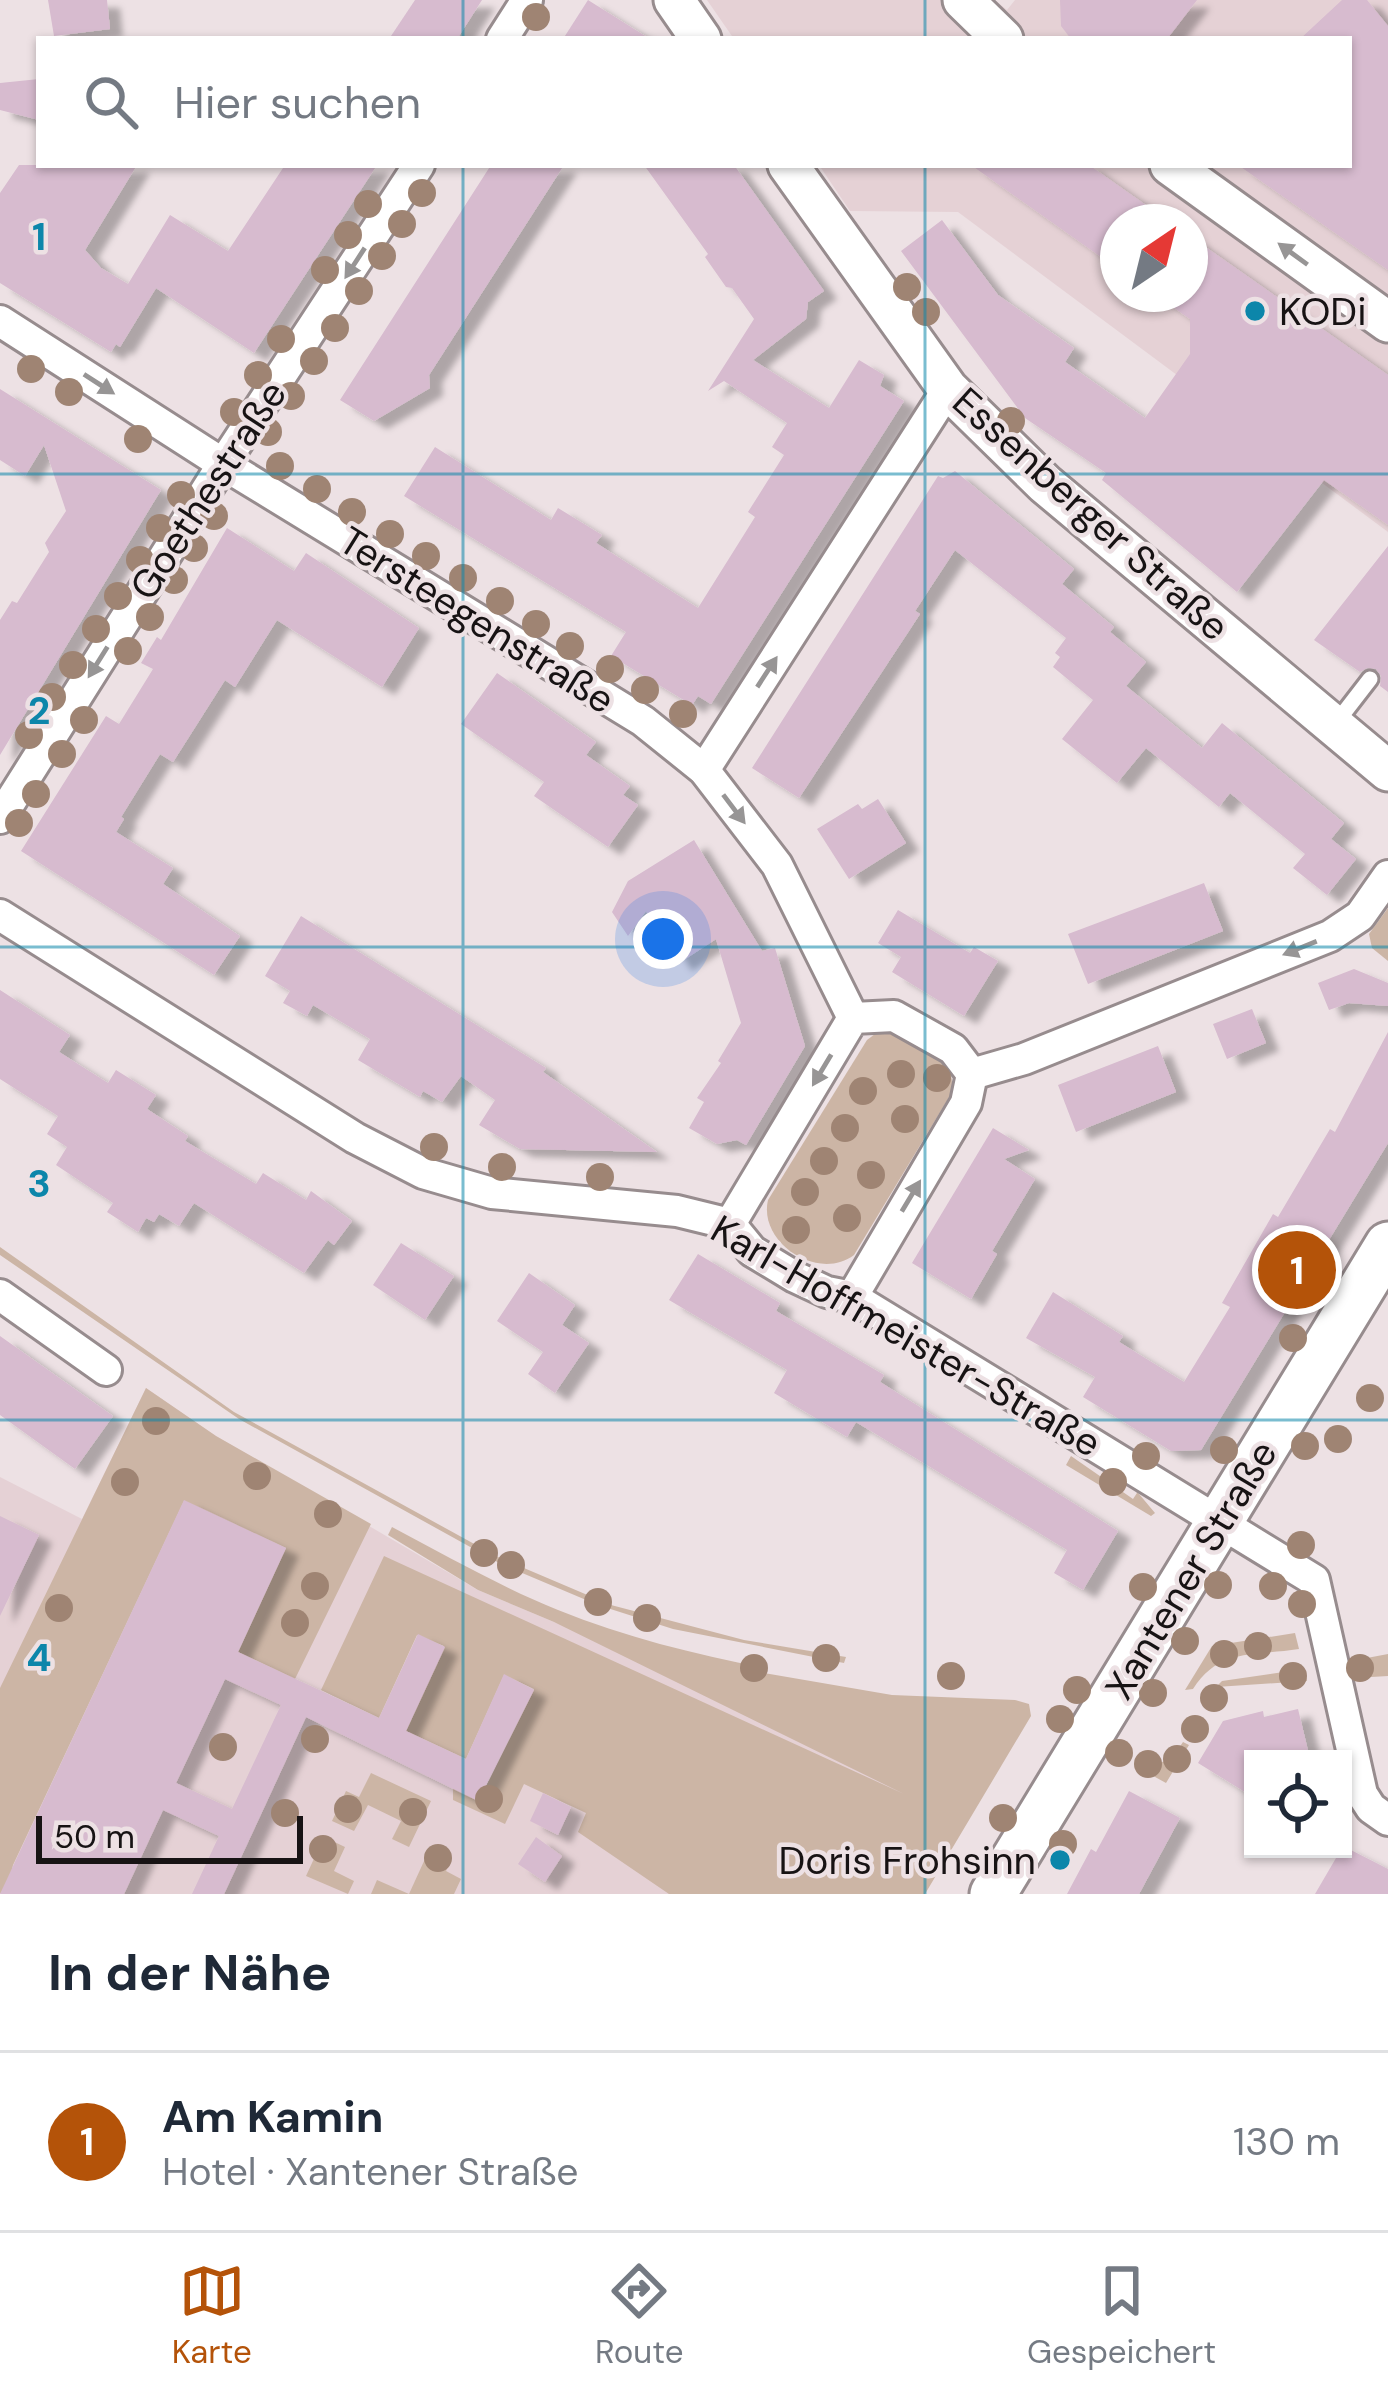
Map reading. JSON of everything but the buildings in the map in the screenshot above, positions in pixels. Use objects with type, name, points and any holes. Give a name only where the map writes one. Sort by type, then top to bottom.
[{"type":"main road","name":"Xantener Straße","points":[[993,1894],[1388,1245]]},
{"type":"street","points":[[504,36],[527,0]]},
{"type":"street","points":[[674,0],[699,36]]},
{"type":"street","points":[[963,0],[1000,36]]},
{"type":"street","name":"Goethestraße","points":[[0,818],[417,168]]},
{"type":"street","name":"Essenberger Straße","points":[[790,168],[948,389],[1045,484],[1388,771]]},
{"type":"street","points":[[1174,168],[1388,322]]},
{"type":"street","name":"Tersteegenstraße","points":[[0,321],[223,464],[643,721],[704,770],[776,865],[853,1018]]},
{"type":"street","points":[[704,770],[948,389]]},
{"type":"street","points":[[972,1073],[1024,1059],[1330,936],[1360,916],[1388,876]]},
{"type":"street","name":"Karl-Hoffmeister-Straße","points":[[0,915],[355,1138],[423,1173],[492,1193],[677,1211],[730,1224],[752,1251],[826,1292],[852,1297],[1314,1580],[1362,1794],[1388,1820]]},
{"type":"street","points":[[730,1224],[853,1018],[894,1016],[953,1049],[972,1073],[966,1103],[852,1297]]},
{"type":"street","points":[[0,1295],[106,1370]]},
{"type":"lane","points":[[1334,725],[1370,679]]},
{"type":"shaded area","points":[[707,0],[995,0],[1007,10],[1015,0],[1388,0],[1388,532],[958,212],[850,211],[821,168],[1352,168],[1352,36],[732,36]]},
{"type":"shaded area","points":[[1388,908],[1388,961],[1372,948],[1369,934]]},
{"type":"shaded area","points":[[891,1032],[925,1047],[943,1062],[952,1082],[951,1094],[854,1255],[840,1262],[808,1261],[772,1231],[768,1200],[867,1040]]},
{"type":"shaded area","points":[[0,1247],[234,1412],[498,1557],[611,1605],[744,1640],[846,1657],[844,1663],[673,1629],[598,1605],[501,1564],[239,1419],[0,1255]]},
{"type":"shaded area","points":[[146,1388],[216,1436],[478,1590],[554,1622],[977,1767],[914,1894],[0,1894],[0,1477],[82,1519]]},
{"type":"shaded area","points":[[146,1388],[216,1436],[371,1524],[295,1679],[238,1652],[286,1548],[184,1501],[13,1865],[6,1894],[0,1893],[0,1688]]},
{"type":"shaded area","points":[[1071,1456],[1133,1499],[1134,1488],[1155,1513],[1151,1516],[1066,1465]]},
{"type":"shaded area","points":[[392,1527],[537,1601],[634,1637],[764,1668],[764,1673],[892,1695],[1015,1700],[1029,1704],[1031,1716],[925,1894],[669,1894],[578,1832],[586,1813],[524,1784],[505,1824],[453,1800],[453,1786],[479,1801],[534,1689],[504,1675],[466,1759],[406,1731],[444,1646],[417,1635],[379,1718],[321,1690],[384,1556],[904,1794],[554,1622],[478,1590],[388,1535]]},
{"type":"shaded area","points":[[1295,1633],[1299,1649],[1226,1660],[1193,1689],[1185,1690],[1212,1646]]},
{"type":"shaded area","points":[[1388,1654],[1388,1676],[1355,1678],[1351,1661]]},
{"type":"shaded area","points":[[1304,1669],[1307,1681],[1216,1687],[1222,1681]]},
{"type":"shaded area","points":[[1183,1742],[1189,1745],[1166,1783],[1137,1767],[1146,1753],[1161,1762],[1170,1761]]},
{"type":"shaded area","points":[[371,1773],[431,1801],[409,1847],[392,1839],[401,1821],[368,1805],[354,1831],[332,1821],[346,1791],[359,1797]]},
{"type":"shaded area","points":[[324,1837],[345,1847],[334,1871],[354,1881],[348,1894],[306,1876]]},
{"type":"shaded area","points":[[430,1848],[452,1858],[446,1871],[461,1879],[454,1894],[409,1894]]},
{"type":"shaded area","points":[[377,1880],[409,1894],[371,1894]]},
{"type":"place","name":"KODi","points":[[1255,311]]},
{"type":"place","name":"Am Kamin","points":[[1297,1270]]},
{"type":"place","name":"Doris Frohsinn","points":[[1060,1860]]}]
